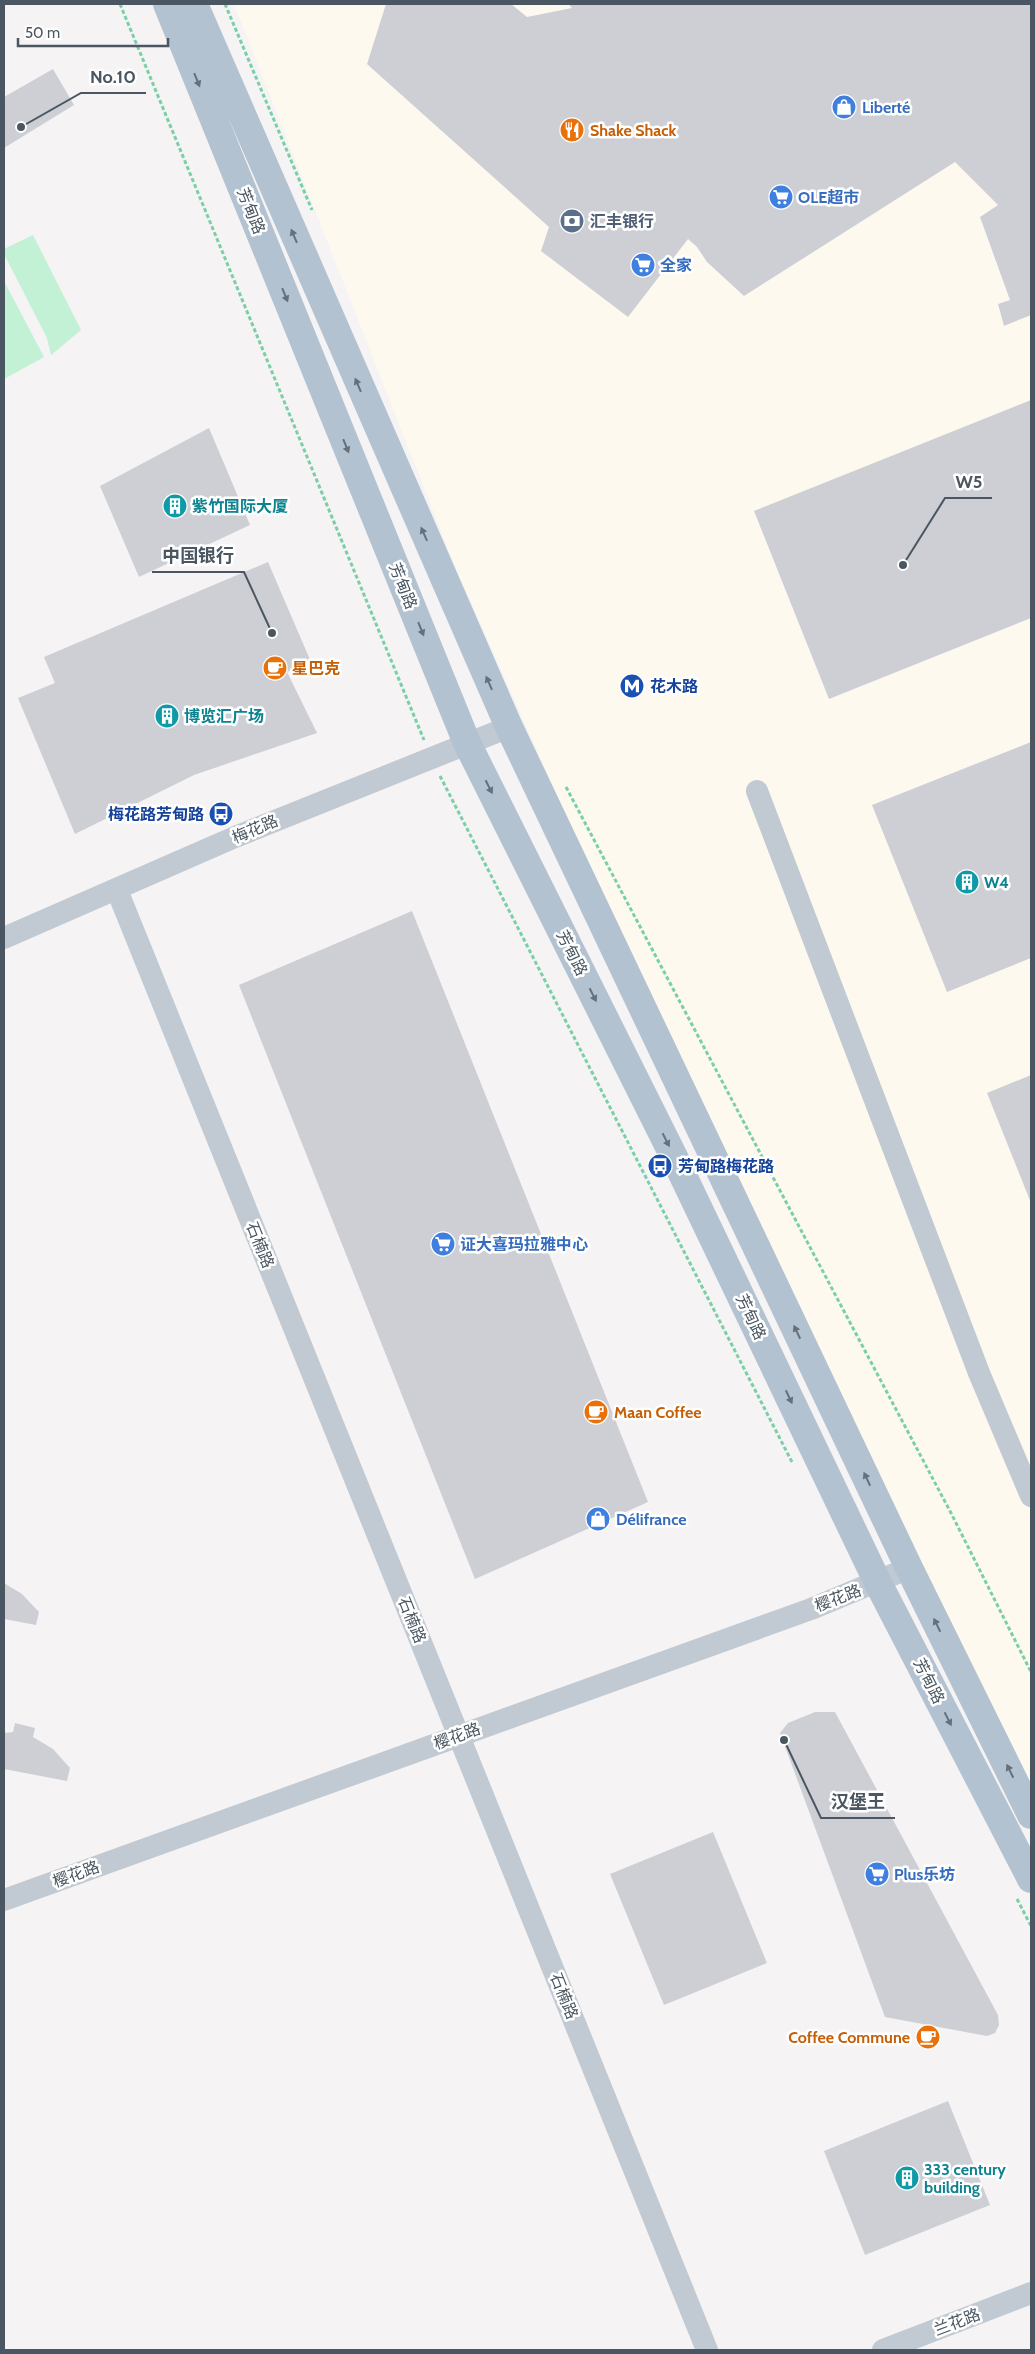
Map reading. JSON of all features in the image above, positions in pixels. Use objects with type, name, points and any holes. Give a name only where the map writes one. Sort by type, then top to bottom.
[{"type":"main road","name":"芳甸路","points":[[166,4],[467,743],[675,1158],[878,1582],[1031,1879]]},
{"type":"main road","name":"芳甸路","points":[[194,4],[509,727],[909,1568],[1031,1814]]},
{"type":"street","name":"梅花路","points":[[4,938],[235,838],[509,727]]},
{"type":"street","points":[[757,791],[976,1364],[1031,1496]]},
{"type":"street","name":"石楠路","points":[[116,890],[707,2350]]},
{"type":"street","name":"樱花路","points":[[4,1900],[459,1736],[878,1582],[909,1568]]},
{"type":"street","name":"兰花路","points":[[883,2350],[1031,2293]]},
{"type":"path","points":[[225,4],[313,214]]},
{"type":"path","points":[[564,784],[951,1513],[1031,1672]]},
{"type":"shaded area","points":[[234,4],[1031,4],[1031,1790],[754,1239],[454,564]]},
{"type":"green space","points":[[33,235],[81,330],[51,355],[47,338],[4,254],[4,249]]},
{"type":"green space","points":[[4,281],[44,357],[4,379]]},
{"type":"building","points":[[386,4],[511,4],[527,17],[572,8],[568,4],[1031,4],[1031,315],[1004,326],[998,304],[1010,300],[980,217],[998,205],[955,162],[744,296],[707,262],[697,247],[688,239],[628,317],[541,251],[549,227],[367,64]]},
{"type":"building","points":[[53,69],[74,105],[4,148],[4,97]]},
{"type":"building","points":[[1031,400],[1031,618],[829,699],[754,511]]},
{"type":"building","name":"紫竹国际大厦","points":[[209,428],[250,525],[139,577],[100,486]]},
{"type":"building","name":"博览汇广场","points":[[268,562],[311,662],[287,672],[317,733],[194,775],[75,834],[18,698],[55,683],[44,657]]},
{"type":"building","name":"W4","points":[[1031,742],[1031,958],[947,992],[872,805]]},
{"type":"building","name":"证大喜玛拉雅中心","points":[[412,911],[648,1502],[475,1579],[239,985]]},
{"type":"building","points":[[1031,1075],[1031,1203],[987,1093]]},
{"type":"building","points":[[4,1583],[22,1594],[39,1612],[36,1625],[4,1619]]},
{"type":"building","name":"Plus乐坊","points":[[815,1712],[835,1712],[998,2015],[999,2025],[995,2033],[987,2036],[885,2017],[780,1733],[788,1723]]},
{"type":"building","points":[[15,1723],[35,1728],[33,1737],[53,1749],[70,1768],[67,1781],[4,1769],[4,1733],[13,1732]]},
{"type":"building","points":[[713,1832],[767,1963],[664,2005],[610,1874]]},
{"type":"building","name":"333 century building","points":[[948,2101],[990,2205],[865,2255],[824,2151]]},
{"type":"place","name":"Liberté","points":[[844,107]]},
{"type":"place","name":"No.10","points":[[21,127]]},
{"type":"place","name":"Shake Shack","points":[[572,130]]},
{"type":"place","name":"OLE超市","points":[[781,197]]},
{"type":"place","name":"汇丰银行","points":[[572,221]]},
{"type":"place","name":"全家","points":[[643,265]]},
{"type":"place","name":"紫竹国际大厦","points":[[175,506]]},
{"type":"place","name":"W5","points":[[903,565]]},
{"type":"place","name":"中国银行","points":[[272,633]]},
{"type":"place","name":"星巴克","points":[[275,668]]},
{"type":"place","name":"花木路","points":[[632,686]]},
{"type":"place","name":"博览汇广场","points":[[167,716]]},
{"type":"place","name":"梅花路芳甸路","points":[[221,814]]},
{"type":"place","name":"W4","points":[[967,882]]},
{"type":"place","name":"芳甸路梅花路","points":[[660,1166]]},
{"type":"place","name":"证大喜玛拉雅中心","points":[[443,1244]]},
{"type":"place","name":"Maan Coffee","points":[[596,1412]]},
{"type":"place","name":"Délifrance","points":[[598,1519]]},
{"type":"place","name":"汉堡王","points":[[784,1740]]},
{"type":"place","name":"Plus乐坊","points":[[877,1874]]},
{"type":"place","name":"Coffee Commune","points":[[928,2037]]},
{"type":"place","name":"333 century building","points":[[907,2178]]}]
